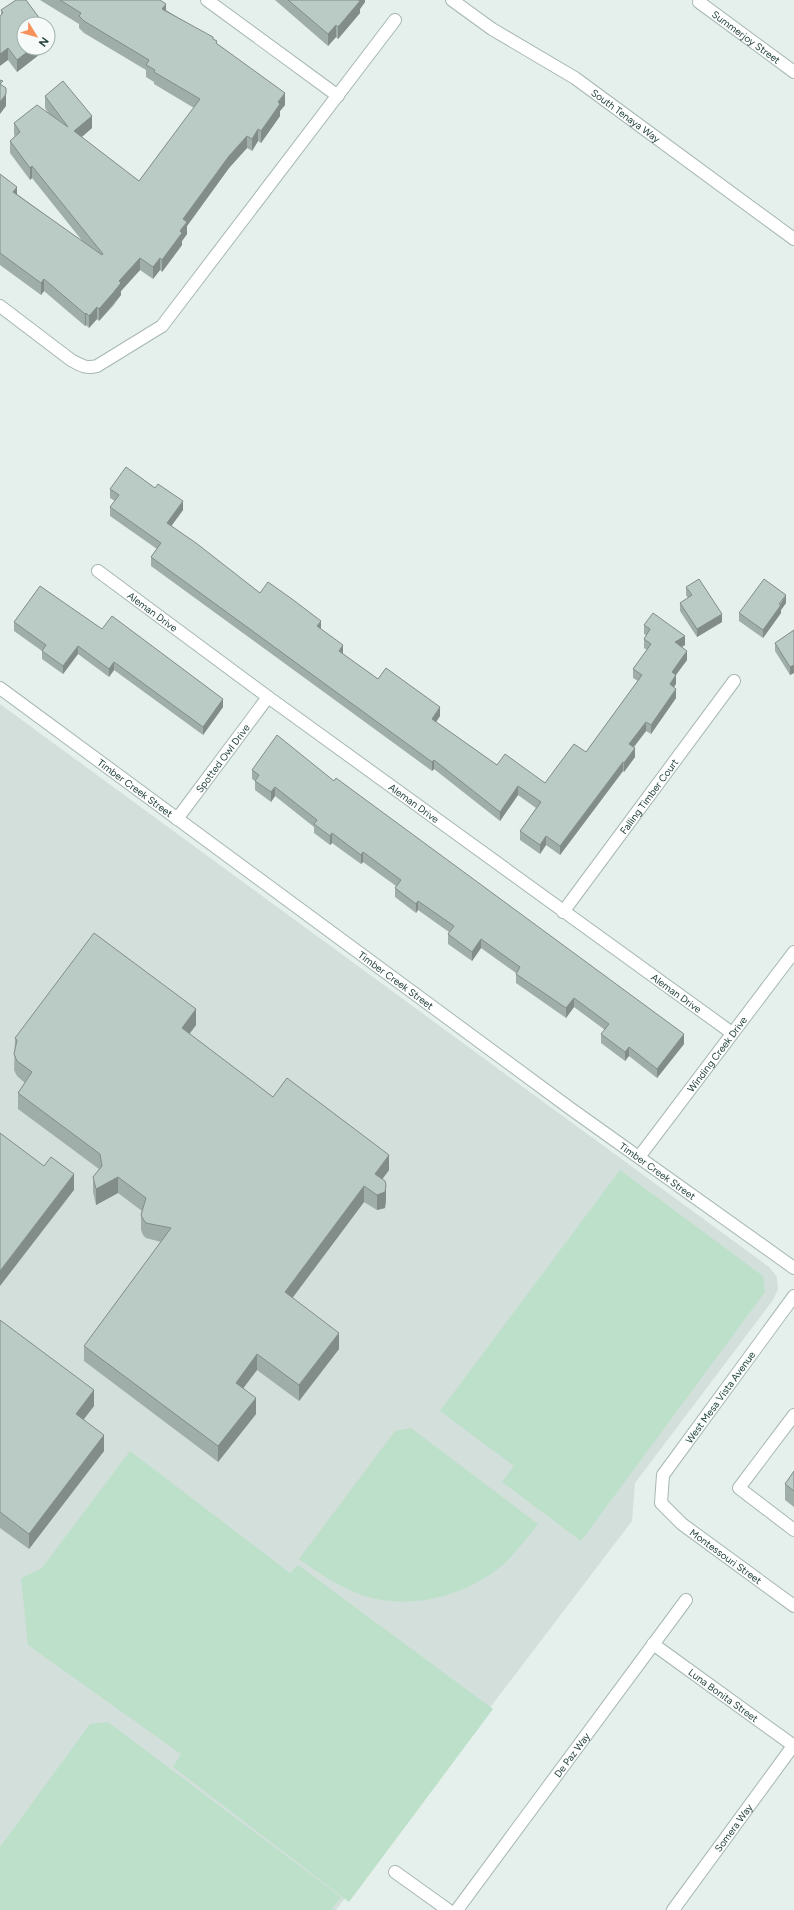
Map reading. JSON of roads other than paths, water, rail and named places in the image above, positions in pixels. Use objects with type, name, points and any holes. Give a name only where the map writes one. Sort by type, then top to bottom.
[{"type":"street","points":[[207,0],[338,96]]},
{"type":"street","name":"South Tenaya Way","points":[[452,0],[492,29],[575,78],[794,239]]},
{"type":"street","name":"Summerjoy Street","points":[[700,1],[794,72]]},
{"type":"street","points":[[0,306],[75,362],[88,368],[97,366],[162,326],[396,20]]},
{"type":"street","name":"Aleman Drive","points":[[98,571],[562,912],[732,1033]]},
{"type":"street","name":"Falling Timber Court","points":[[562,912],[734,681]]},
{"type":"street","name":"Timber Creek Street","points":[[0,688],[571,1109],[794,1268]]},
{"type":"street","name":"Spotted Owl Drive","points":[[177,819],[268,697]]},
{"type":"street","name":"Winding Creek Drive","points":[[639,1157],[794,952]]},
{"type":"street","name":"West Mesa Vista Avenue","points":[[661,1503],[663,1475],[794,1296]]},
{"type":"street","points":[[794,1415],[739,1488],[794,1530]]},
{"type":"street","name":"Montessouri Street","points":[[661,1503],[682,1524],[793,1604]]},
{"type":"street","name":"De Paz Way","points":[[458,1910],[686,1600]]},
{"type":"street","name":"Luna Bonita Street","points":[[653,1644],[794,1746]]},
{"type":"street","name":"Somera Way","points":[[673,1910],[794,1746]]},
{"type":"street","points":[[395,1872],[448,1910]]}]
